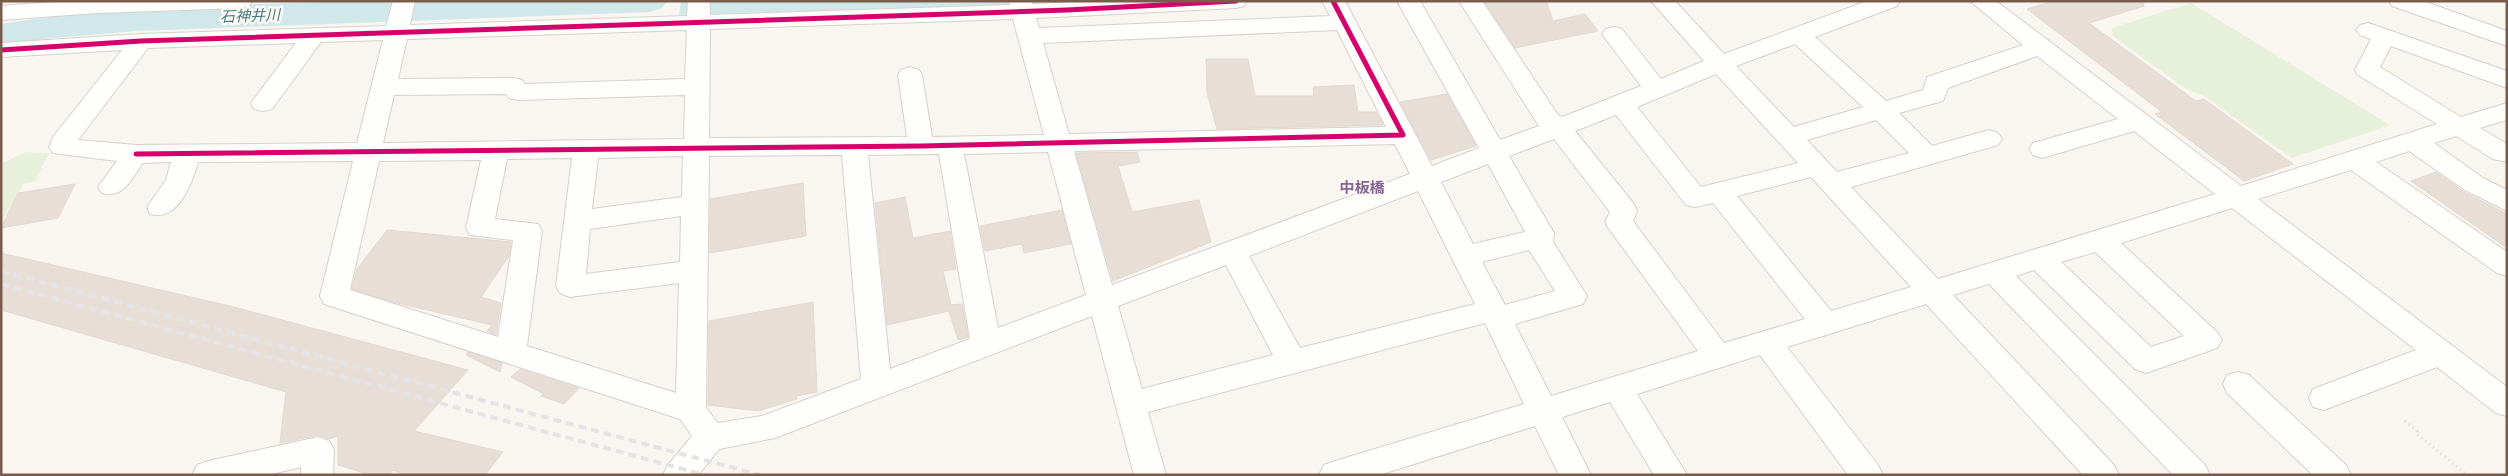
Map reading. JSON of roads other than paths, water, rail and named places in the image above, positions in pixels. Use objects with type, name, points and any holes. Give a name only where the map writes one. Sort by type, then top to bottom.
[{"type":"street","points":[[1,14],[47,6],[240,1]]},
{"type":"street","points":[[404,1],[334,296],[691,410]]},
{"type":"street","points":[[2,51],[141,41],[314,35],[699,14],[1236,1]]},
{"type":"street","points":[[1130,404],[1292,362],[1573,296],[1539,243],[1540,233],[1408,1]]},
{"type":"street","points":[[1470,1],[1550,121],[1560,127],[1624,212],[1619,222],[1718,357]]},
{"type":"street","points":[[1662,1],[2103,475]]},
{"type":"street","points":[[679,475],[710,437],[764,429],[1621,104],[1719,64],[1889,1]]},
{"type":"street","points":[[1981,1],[2507,404]]},
{"type":"street","points":[[2400,1],[2507,39]]},
{"type":"street","points":[[1021,6],[1150,475]]},
{"type":"street","points":[[1030,36],[1338,12],[1495,314],[1574,475]]},
{"type":"street","points":[[699,14],[694,147],[695,205],[691,410],[710,437]]},
{"type":"street","points":[[2507,80],[2376,33],[2367,70],[2502,153],[2507,153]]},
{"type":"street","points":[[1614,34],[1657,90]]},
{"type":"street","points":[[1798,34],[1881,110],[1928,157]]},
{"type":"street","points":[[263,103],[314,35]]},
{"type":"street","points":[[141,41],[62,142],[62,147],[136,154],[496,151],[694,147],[921,146],[1403,135]]},
{"type":"street","points":[[1789,137],[1934,95],[1936,83],[2039,47]]},
{"type":"street","points":[[910,75],[921,146]]},
{"type":"street","points":[[384,87],[513,86],[518,92],[696,87]]},
{"type":"street","points":[[1621,104],[1695,198],[1719,192],[1928,157],[1989,139]]},
{"type":"street","points":[[1335,475],[2100,240],[2507,111]]},
{"type":"street","points":[[2042,149],[2138,122]]},
{"type":"street","points":[[2413,141],[2474,184],[2507,202]]},
{"type":"street","points":[[950,145],[986,344]]},
{"type":"street","points":[[854,146],[877,386]]},
{"type":"street","points":[[586,150],[570,286],[694,271]]},
{"type":"street","points":[[496,151],[480,228],[528,231],[511,352]]},
{"type":"street","points":[[160,208],[178,183],[187,153]]},
{"type":"street","points":[[111,187],[136,154]]},
{"type":"street","points":[[2356,160],[2507,266]]},
{"type":"street","points":[[1719,192],[1825,324]]},
{"type":"street","points":[[578,221],[695,205]]},
{"type":"street","points":[[1465,256],[1540,238]]},
{"type":"street","points":[[2039,258],[2146,361],[2207,340],[2100,240]]},
{"type":"street","points":[[1232,251],[1292,362]]},
{"type":"street","points":[[1994,272],[2194,475]]},
{"type":"street","points":[[1766,342],[1867,475]]},
{"type":"street","points":[[2324,398],[2441,353]]},
{"type":"street","points":[[2238,384],[2335,475]]},
{"type":"street","points":[[1617,388],[1671,475]]},
{"type":"street","points":[[208,475],[318,450],[317,475]]},
{"type":"water","points":[[681,1],[1127,1],[679,15]]},
{"type":"waterway","name":"石神井川","points":[[1,35],[43,28],[137,20],[650,1]]},
{"type":"railway","points":[[1,271],[760,475]]},
{"type":"railway","points":[[1,284],[705,475]]},
{"type":"district","name":"中板橋","points":[[1362,188]]}]
